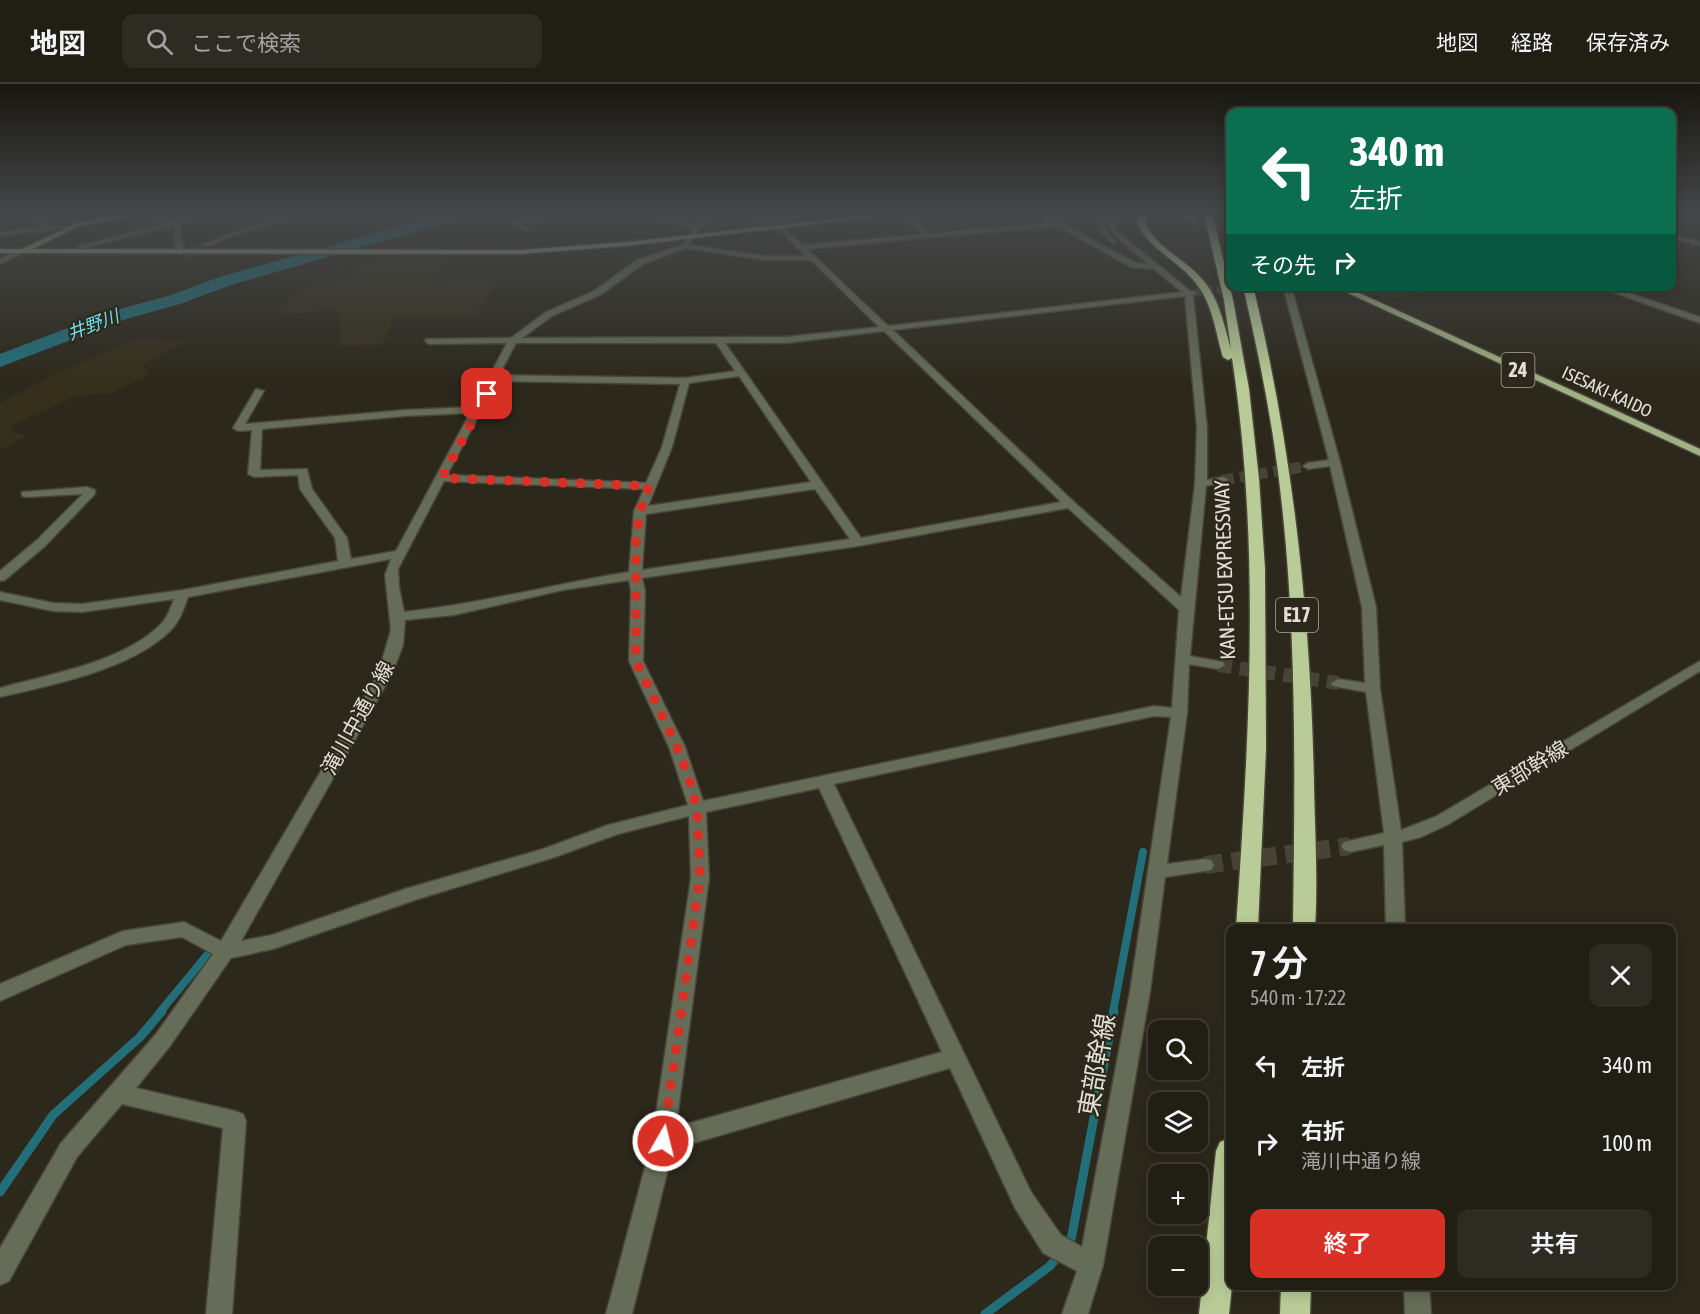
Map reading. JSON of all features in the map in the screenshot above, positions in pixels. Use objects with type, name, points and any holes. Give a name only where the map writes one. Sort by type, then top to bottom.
[{"type":"highway","points":[[1188,270],[1211,302],[1244,407]]},
{"type":"highway","name":"KAN-ETSU EXPRESSWAY","points":[[1221,270],[1226,290]]},
{"type":"highway","name":"KAN-ETSU EXPRESSWAY","points":[[1226,291],[1244,407],[1256,521],[1257,680],[1247,924]]},
{"type":"highway","name":"E17","points":[[1249,291],[1274,409],[1290,525],[1301,682],[1304,924]]},
{"type":"highway","points":[[1253,306],[1258,291]]},
{"type":"highway","points":[[1214,1314],[1226,1192]]},
{"type":"highway","points":[[1295,1314],[1296,1290]]},
{"type":"main road","name":"ISESAKI-KAIDO","points":[[1348,291],[1700,453]]},
{"type":"street","name":"滝川中通り線","points":[[0,1272],[69,1150],[164,1040],[225,952],[385,674],[396,647],[398,617],[390,586],[398,554],[479,410],[513,341],[549,314],[597,293],[628,270]]},
{"type":"street","points":[[826,270],[1070,504],[1186,609]]},
{"type":"street","points":[[1161,270],[1191,293]]},
{"type":"street","points":[[1288,291],[1335,462],[1369,607],[1373,689],[1393,837],[1396,924]]},
{"type":"street","points":[[1614,291],[1700,320]]},
{"type":"street","points":[[429,341],[720,342],[786,340],[1191,293]]},
{"type":"street","name":"東部幹線","points":[[1076,1314],[1082,1261],[1140,992],[1179,713],[1186,609],[1201,484],[1202,428],[1191,293]]},
{"type":"street","points":[[720,342],[858,542]]},
{"type":"street","points":[[494,378],[685,381],[740,373]]},
{"type":"street","points":[[619,1314],[663,1141],[700,878],[697,808],[677,747],[636,661],[638,591],[635,577],[640,511],[667,447],[676,404],[685,381]]},
{"type":"street","points":[[259,391],[238,428],[405,413],[479,410]]},
{"type":"street","points":[[257,426],[254,474],[303,471],[306,489],[341,538],[345,564]]},
{"type":"street","points":[[1308,466],[1335,462]]},
{"type":"street","points":[[442,478],[649,486]]},
{"type":"street","points":[[1201,484],[1223,480]]},
{"type":"street","points":[[640,511],[817,485]]},
{"type":"street","points":[[0,577],[41,543],[91,492],[87,490],[26,494]]},
{"type":"street","points":[[398,617],[454,611],[563,586],[858,542],[1070,504]]},
{"type":"street","points":[[0,596],[53,607],[82,608],[183,594],[398,554]]},
{"type":"street","points":[[0,693],[100,663],[152,641],[168,626],[183,594]]},
{"type":"street","points":[[1183,659],[1218,665]]},
{"type":"street","name":"東部幹線","points":[[1350,846],[1415,833],[1441,821],[1700,665]]},
{"type":"street","points":[[1338,683],[1373,689]]},
{"type":"street","points":[[0,993],[123,938],[184,929],[225,952],[273,942],[412,894],[549,853],[614,829],[697,808],[1154,711],[1179,713]]},
{"type":"street","points":[[824,781],[954,1059],[1023,1200],[1052,1244],[1082,1261]]},
{"type":"street","points":[[1158,872],[1205,865]]},
{"type":"street","points":[[663,1141],[954,1059]]},
{"type":"street","points":[[117,1093],[235,1121],[219,1314]]},
{"type":"street","points":[[1417,1290],[1418,1314]]},
{"type":"shaded area","points":[[438,270],[433,280],[436,284],[443,281],[497,280],[476,317],[394,318],[383,345],[340,346],[340,314],[334,315],[333,310],[284,315],[276,309],[305,289],[356,274],[342,271]]},
{"type":"shaded area","points":[[1366,291],[1435,291],[1384,299]]},
{"type":"shaded area","points":[[136,339],[185,342],[142,365],[149,374],[111,393],[75,396],[11,426],[12,433],[29,435],[0,450],[0,403],[53,375]]},
{"type":"waterway","name":"井野川","points":[[0,361],[119,315],[174,300],[262,270]]},
{"type":"waterway","points":[[1113,1012],[1143,852]]},
{"type":"waterway","points":[[160,1012],[207,955]]},
{"type":"waterway","points":[[0,1192],[53,1115],[140,1037],[162,1011]]},
{"type":"waterway","points":[[1067,1245],[1071,1240],[1114,1011]]},
{"type":"waterway","points":[[985,1314],[1050,1266],[1060,1253]]},
{"type":"tunnel","points":[[1193,293],[1226,289]]},
{"type":"tunnel","points":[[1223,480],[1308,466]]},
{"type":"tunnel","points":[[1218,665],[1338,683]]},
{"type":"tunnel","points":[[1205,865],[1350,846]]},
{"type":"route","points":[[487,394],[442,478],[649,486],[640,511],[636,540],[635,577],[638,591],[636,661],[688,775],[697,808],[700,878],[663,1141]]}]
